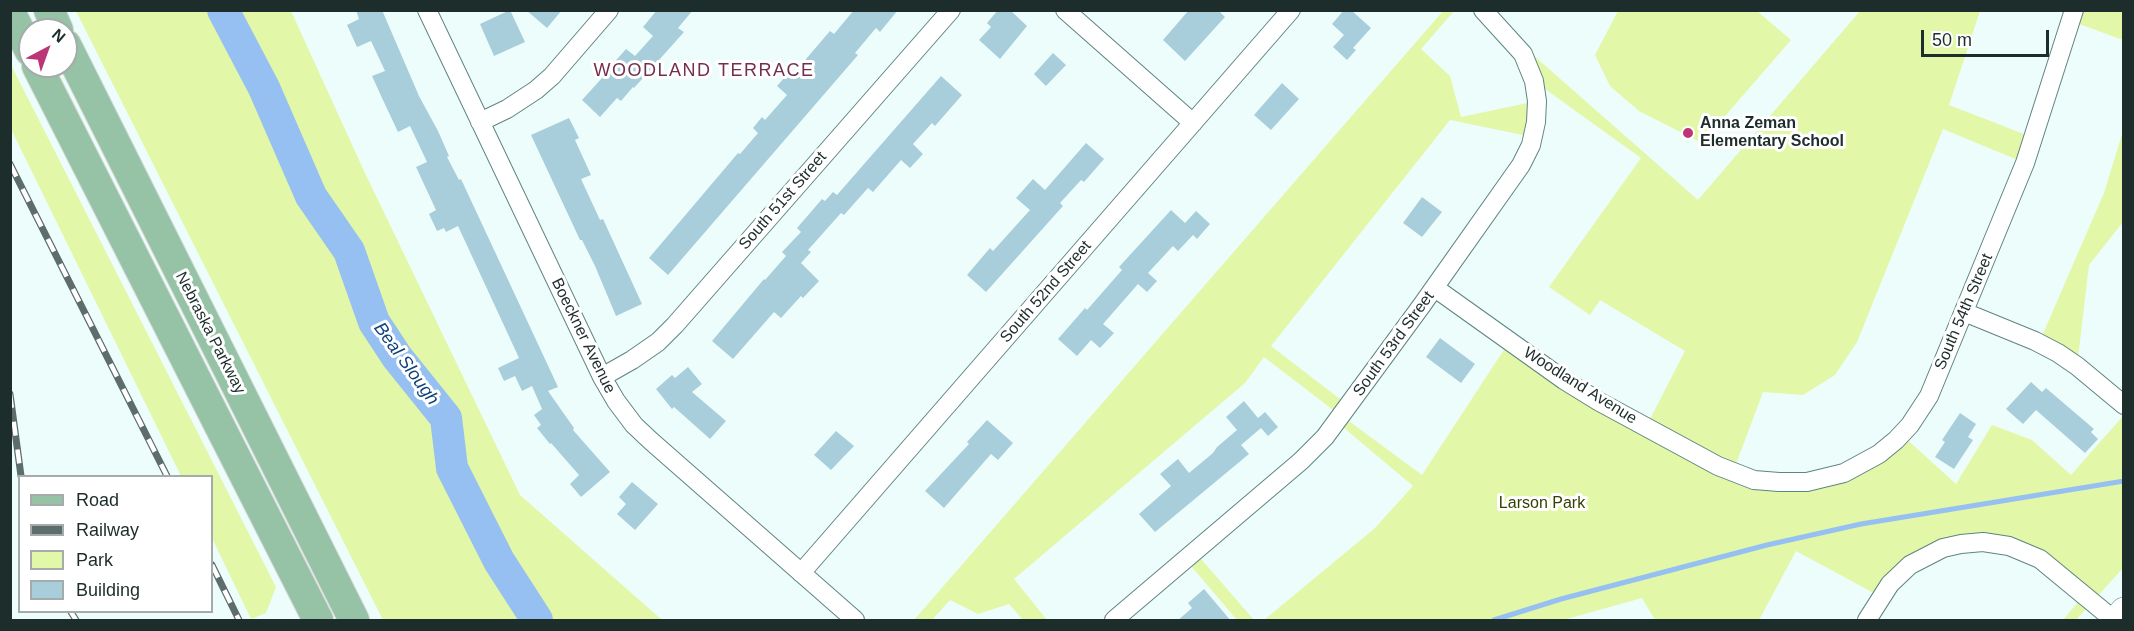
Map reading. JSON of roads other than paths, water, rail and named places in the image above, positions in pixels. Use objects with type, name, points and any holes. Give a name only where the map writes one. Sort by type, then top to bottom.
[{"type":"main road","points":[[10,12],[18,28]]},
{"type":"main road","name":"Nebraska Parkway","points":[[78,69],[354,621]]},
{"type":"main road","name":"Nebraska Parkway","points":[[43,78],[318,621]]},
{"type":"main road","points":[[2115,621],[2124,611]]},
{"type":"street","name":"Boeckner Avenue","points":[[427,10],[602,377],[616,401],[643,433],[855,621]]},
{"type":"street","points":[[480,122],[507,110],[536,90],[552,76],[609,10]]},
{"type":"street","name":"South 51st Street","points":[[602,377],[658,342],[675,325],[951,10]]},
{"type":"street","points":[[1065,10],[1193,123]]},
{"type":"street","name":"South 52nd Street","points":[[801,573],[1291,10]]},
{"type":"street","name":"South 53rd Street","points":[[1114,621],[1314,449],[1337,422],[1435,288],[1521,165],[1531,145],[1536,122],[1536,94],[1532,71],[1513,41],[1483,10]]},
{"type":"street","name":"South 54th Street","points":[[1732,472],[1754,480],[1807,482],[1844,473],[1879,454],[1902,435],[1924,403],[1964,312],[2030,149],[2074,10]]},
{"type":"street","name":"Woodland Avenue","points":[[1435,288],[1572,385],[1732,472]]},
{"type":"street","points":[[1964,312],[2046,346],[2121,398]]},
{"type":"street","points":[[1867,621],[1890,584],[1910,565],[1943,548],[1983,542],[2009,546],[2040,559],[2115,621]]},
{"type":"waterway","name":"Beal Slough","points":[[223,10],[264,88],[311,196],[349,251],[374,322],[397,357],[446,418],[452,468],[499,561],[537,620]]},
{"type":"waterway","points":[[1494,620],[1561,599],[1767,545],[1861,524],[2124,481]]},
{"type":"railway","points":[[10,164],[166,475]]},
{"type":"railway","points":[[10,394],[21,475]]},
{"type":"railway","points":[[213,567],[239,620]]},
{"type":"railway","points":[[72,613],[76,620]]},
{"type":"place","name":"Anna Zeman Elementary School","points":[[1688,133]]},
{"type":"district","name":"WOODLAND TERRACE","points":[[704,71]]},
{"type":"park label","name":"Larson Park","points":[[1542,504]]}]
